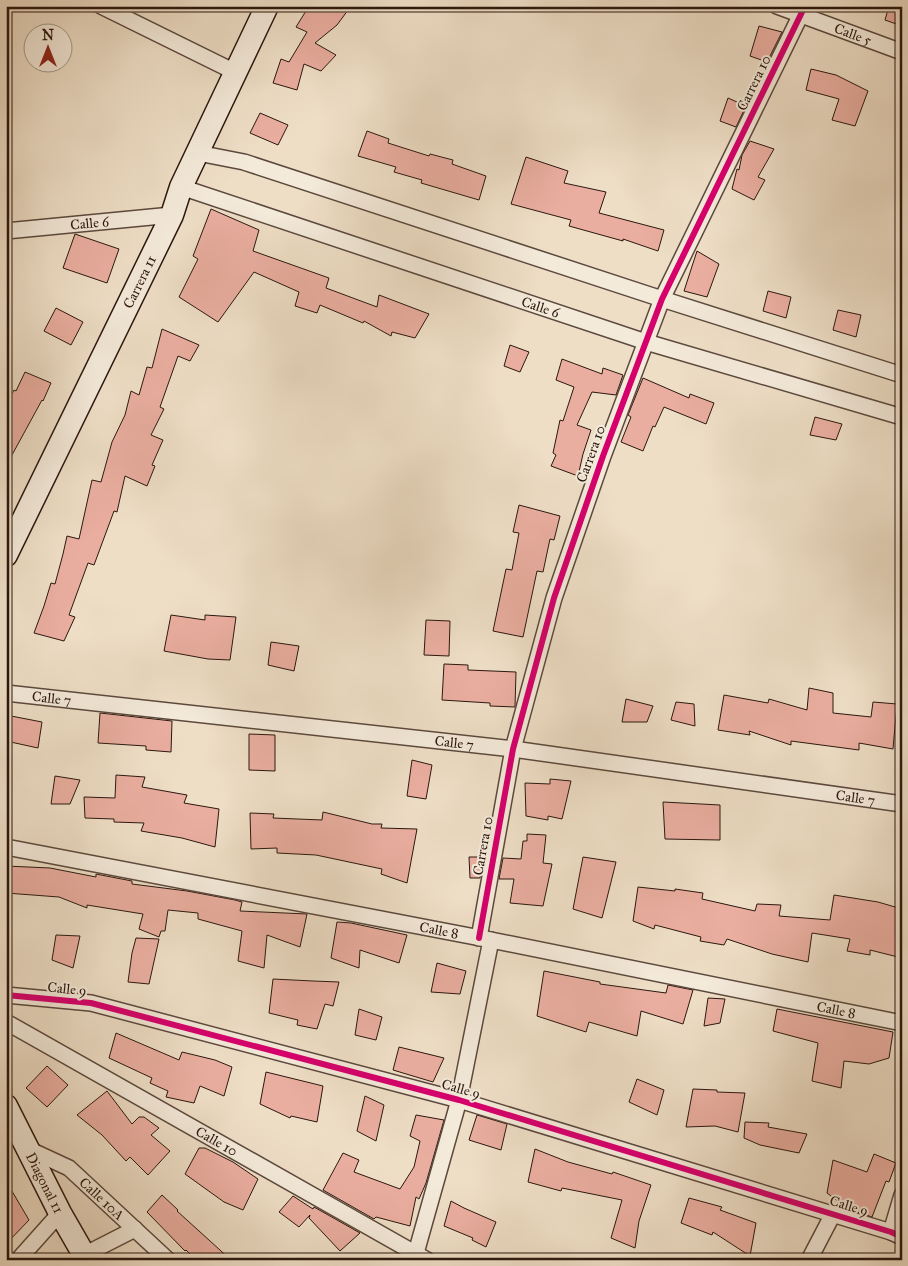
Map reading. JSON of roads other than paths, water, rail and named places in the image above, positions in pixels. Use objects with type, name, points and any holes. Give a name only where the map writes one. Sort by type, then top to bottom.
[{"type":"street","points":[[101,6],[235,72]]},
{"type":"street","name":"Carrera 11","points":[[6,555],[172,215],[181,187],[267,6]]},
{"type":"street","name":"Calle 5","points":[[777,6],[803,11],[902,52]]},
{"type":"street","name":"Carrera 10","points":[[419,1258],[459,1100],[513,749],[554,598],[603,456],[662,300],[803,11]]},
{"type":"street","points":[[198,153],[244,162],[662,300],[902,375]]},
{"type":"street","name":"Calle 6","points":[[181,187],[646,342],[902,417]]},
{"type":"street","name":"Calle 6","points":[[6,231],[172,215]]},
{"type":"street","name":"Calle 7","points":[[6,693],[513,749],[902,804]]},
{"type":"street","name":"Calle 8","points":[[6,847],[485,939],[902,1022]]},
{"type":"street","name":"Calle 9","points":[[6,995],[91,1003],[459,1100],[834,1214],[896,1235]]},
{"type":"street","name":"Calle 10","points":[[6,1022],[419,1258]]},
{"type":"street","name":"Diagonal 11","points":[[6,1106],[60,1213],[85,1257]]},
{"type":"street","name":"Calle 10A","points":[[28,1149],[69,1168],[168,1260]]},
{"type":"street","points":[[896,1235],[902,1195]]},
{"type":"street","points":[[18,1260],[60,1213]]},
{"type":"street","points":[[808,1260],[834,1214]]},
{"type":"street","points":[[85,1257],[135,1229]]}]
